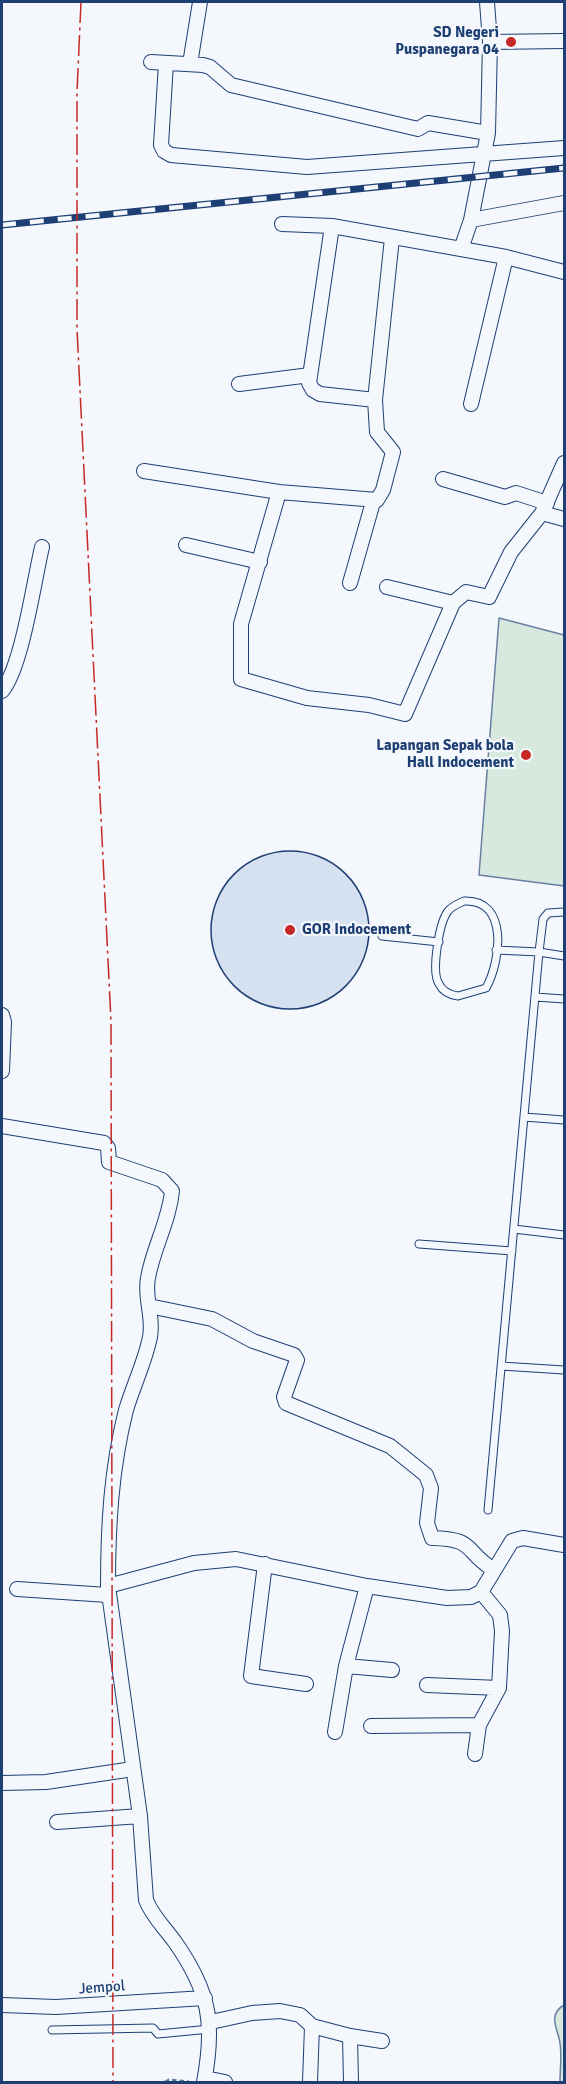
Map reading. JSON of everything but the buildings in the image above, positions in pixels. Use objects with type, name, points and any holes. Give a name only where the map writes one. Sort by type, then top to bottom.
[{"type":"street","points":[[190,64],[200,2]]},
{"type":"street","points":[[461,249],[471,220],[482,154],[488,133],[490,42],[486,2]]},
{"type":"street","points":[[490,42],[564,41]]},
{"type":"street","points":[[151,62],[190,64],[210,68],[231,85],[387,123],[420,129],[428,123],[488,133]]},
{"type":"street","points":[[166,63],[161,146],[166,153],[296,167],[564,148]]},
{"type":"street","points":[[471,220],[564,203]]},
{"type":"street","points":[[282,224],[332,226],[506,257],[564,272]]},
{"type":"street","points":[[332,226],[309,383],[313,390],[320,393],[375,400]]},
{"type":"street","points":[[350,583],[373,502],[382,490],[393,452],[377,432],[375,400],[392,238]]},
{"type":"street","points":[[471,404],[506,257]]},
{"type":"street","points":[[239,384],[310,375]]},
{"type":"street","points":[[279,492],[241,624],[240,677],[244,681],[307,698],[369,705],[405,714],[453,603],[466,592],[489,597],[510,552],[545,508],[564,463]]},
{"type":"street","points":[[144,471],[279,492],[373,502]]},
{"type":"street","points":[[444,479],[505,497],[516,493],[564,519]]},
{"type":"street","points":[[186,545],[260,562]]},
{"type":"street","points":[[2,691],[10,677],[19,649],[42,547]]},
{"type":"street","points":[[387,587],[453,603]]},
{"type":"street","points":[[2,1015],[4,1022],[2,1071]]},
{"type":"street","points":[[2,1126],[104,1143],[108,1148],[109,1162],[162,1180],[170,1185],[171,1205],[147,1282],[150,1337],[126,1412],[112,1481],[108,1533],[108,1591],[140,1816],[149,1907],[184,1955],[205,1998],[210,2025],[205,2080],[225,2082]]},
{"type":"street","points":[[150,1306],[212,1319],[253,1341],[294,1355],[297,1360],[284,1397],[286,1403],[390,1446],[426,1475],[430,1488],[427,1523],[432,1538],[455,1539],[471,1547],[477,1556],[494,1570]]},
{"type":"street","points":[[17,1590],[108,1591],[212,1560],[236,1559],[367,1586],[447,1599],[471,1597],[481,1592],[512,1540],[523,1538],[564,1545]]},
{"type":"street","points":[[265,1564],[251,1676],[306,1684]]},
{"type":"street","points":[[335,1732],[346,1666],[367,1586]]},
{"type":"street","points":[[475,1754],[479,1725],[499,1688],[502,1621],[496,1608],[481,1592]]},
{"type":"street","points":[[346,1666],[392,1670]]},
{"type":"street","points":[[427,1685],[499,1688]]},
{"type":"street","points":[[371,1726],[479,1725]]},
{"type":"street","points":[[2,1783],[46,1782],[133,1769]]},
{"type":"street","points":[[57,1822],[140,1816]]},
{"type":"street","name":"Jempol","points":[[2,2005],[56,2007],[205,1998]]},
{"type":"street","points":[[210,2025],[252,2013],[280,2011],[300,2014],[312,2026],[382,2042]]},
{"type":"street","points":[[310,2082],[312,2026]]},
{"type":"street","points":[[350,2036],[351,2082]]},
{"type":"lane","points":[[474,901],[491,909],[497,925],[496,950],[486,988],[458,996],[446,992],[436,978],[439,942],[448,912],[455,905],[474,901]]},
{"type":"lane","points":[[488,1510],[543,919],[548,913],[564,912]]},
{"type":"lane","points":[[382,936],[439,942]]},
{"type":"lane","points":[[496,950],[564,956]]},
{"type":"lane","points":[[535,996],[564,999]]},
{"type":"lane","points":[[524,1117],[564,1120]]},
{"type":"lane","points":[[514,1229],[564,1235]]},
{"type":"lane","points":[[419,1244],[512,1251]]},
{"type":"lane","points":[[501,1366],[564,1370]]},
{"type":"lane","points":[[52,2030],[153,2028],[158,2034],[169,2034],[210,2025]]},
{"type":"path","points":[[165,2082],[169,2080],[189,2082]]},
{"type":"shaded area","name":"Lapangan Sepak bola Hall Indocement","points":[[499,618],[564,635],[564,886],[479,875]]},
{"type":"shaded area","points":[[564,2005],[564,2082],[560,2082],[561,2048],[555,2018],[556,2013]]},
{"type":"railway","points":[[2,225],[564,168]]},
{"type":"power","points":[[81,2],[77,92],[77,329],[111,1021],[113,2082]]},
{"type":"place","name":"SD Negeri Puspanegara 04","points":[[511,42]]},
{"type":"place","name":"Lapangan Sepak bola Hall Indocement","points":[[526,755]]},
{"type":"place","name":"GOR Indocement","points":[[290,930]]}]
